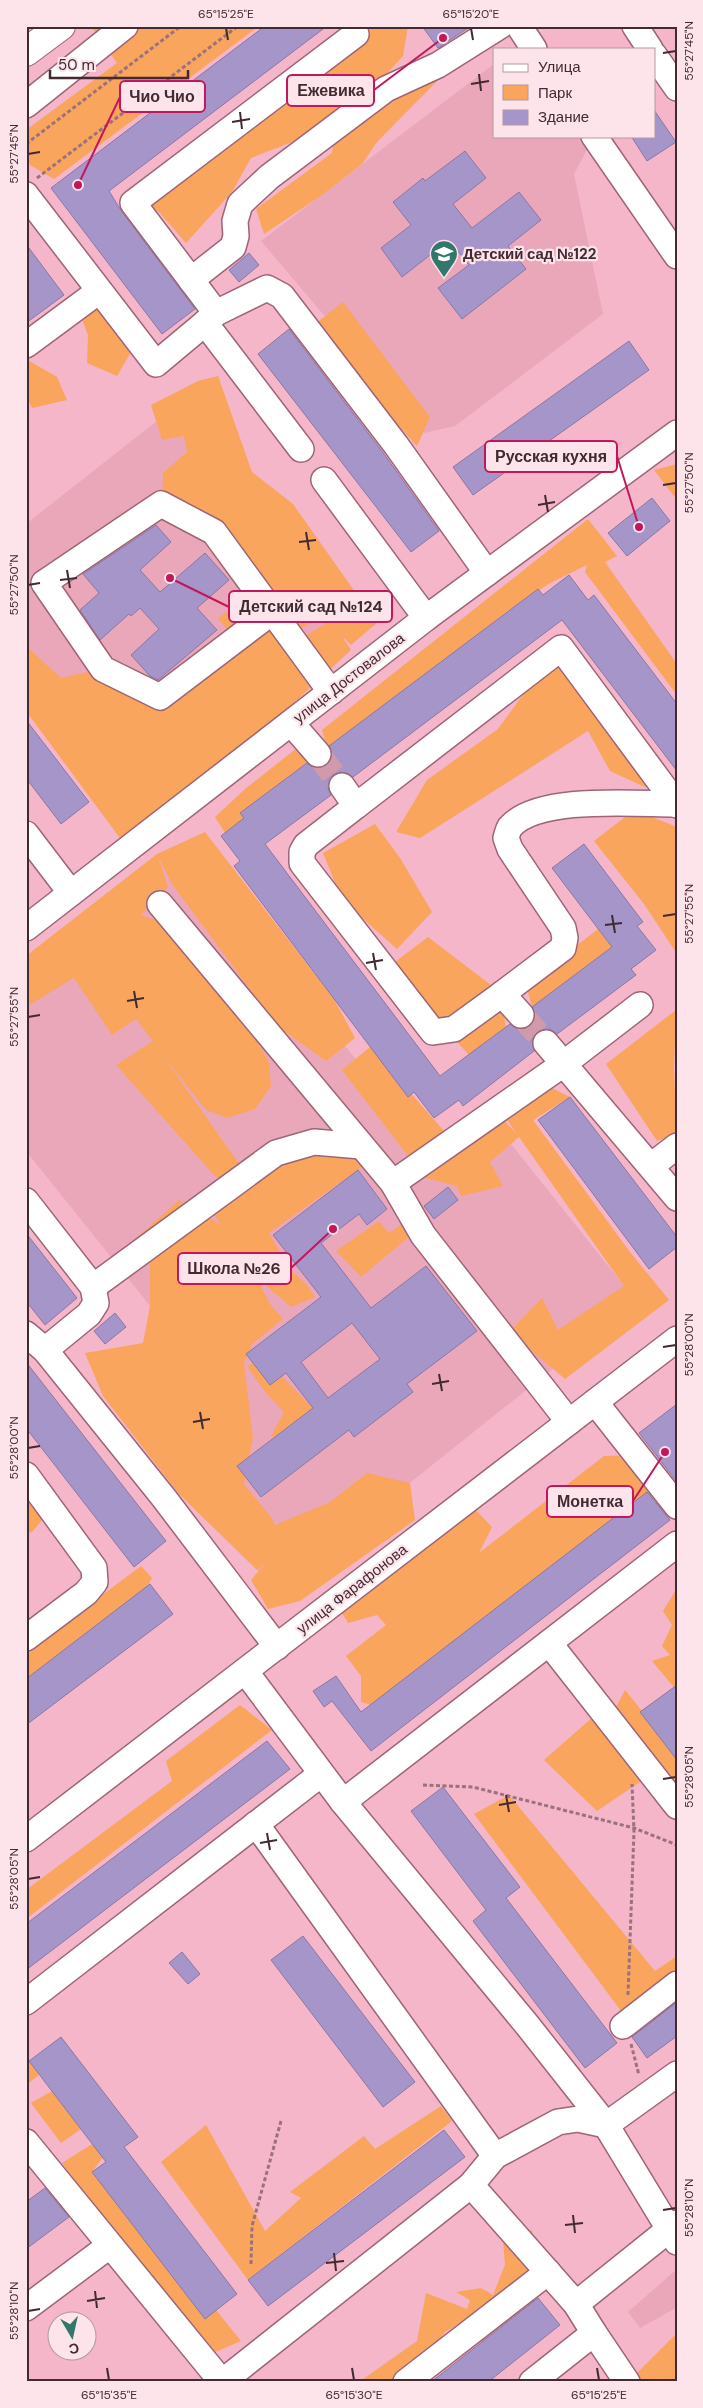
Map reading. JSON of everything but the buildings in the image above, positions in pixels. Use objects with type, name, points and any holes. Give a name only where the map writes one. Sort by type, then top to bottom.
[{"type":"main road","points":[[26,52],[61,26]]},
{"type":"street","points":[[26,105],[125,26]]},
{"type":"street","points":[[191,280],[233,247],[236,236],[235,221],[240,204],[269,177],[386,89],[438,65],[500,26]]},
{"type":"street","points":[[519,26],[533,48]]},
{"type":"street","points":[[635,26],[649,48]]},
{"type":"street","points":[[300,449],[211,318],[191,280],[133,203],[356,34]]},
{"type":"street","points":[[656,58],[677,88]]},
{"type":"street","points":[[595,138],[677,256]]},
{"type":"street","points":[[30,188],[100,290],[156,364],[211,318],[267,288],[282,296],[396,445],[487,573]]},
{"type":"street","points":[[26,345],[100,290]]},
{"type":"street","name":"улица Достовалова","points":[[26,928],[426,618],[677,433]]},
{"type":"street","points":[[324,480],[426,618]]},
{"type":"street","points":[[272,612],[160,697],[103,668],[44,583],[161,504],[214,532],[331,692]]},
{"type":"street","points":[[562,648],[676,804],[565,804],[532,813],[510,827],[506,838],[510,849],[562,928],[565,938],[562,948],[454,1029],[433,1032],[302,863],[302,852],[306,845],[348,796],[562,648]]},
{"type":"street","points":[[290,723],[318,754]]},
{"type":"street","points":[[26,834],[71,893]]},
{"type":"street","points":[[160,904],[392,1183],[422,1235],[569,1422]]},
{"type":"street","points":[[502,994],[521,1015]]},
{"type":"street","points":[[392,1183],[562,1065],[640,1005]]},
{"type":"street","points":[[546,1043],[562,1065],[677,1198]]},
{"type":"street","points":[[93,1287],[276,1153],[314,1142],[361,1146]]},
{"type":"street","points":[[651,1166],[677,1146]]},
{"type":"street","points":[[26,1201],[93,1287],[96,1304],[89,1314],[44,1350]]},
{"type":"street","points":[[26,1334],[44,1350],[164,1498],[277,1646]]},
{"type":"street","name":"улица Фарафонова","points":[[26,1839],[677,1339]]},
{"type":"street","points":[[595,1402],[677,1506]]},
{"type":"street","points":[[26,1475],[94,1568],[95,1582],[86,1593],[26,1638]]},
{"type":"street","points":[[343,1802],[677,1544]]},
{"type":"street","points":[[549,1643],[677,1806]]},
{"type":"street","points":[[245,1671],[343,1802],[528,2026],[606,2125],[674,2232],[576,2304]]},
{"type":"street","points":[[26,2002],[321,1774]]},
{"type":"street","points":[[256,1824],[495,2156]]},
{"type":"street","points":[[623,2026],[677,1984]]},
{"type":"street","points":[[26,2142],[222,2382],[471,2185],[495,2156],[558,2122],[578,2119],[606,2125],[677,2074]]},
{"type":"street","points":[[471,2185],[576,2304],[627,2382]]},
{"type":"street","points":[[26,2308],[109,2246]]},
{"type":"street","points":[[406,2382],[548,2272]]},
{"type":"street","points":[[532,2382],[594,2333]]},
{"type":"path","points":[[26,144],[181,26]]},
{"type":"path","points":[[30,188],[238,26]]},
{"type":"path","points":[[632,1783],[634,1828],[632,1926],[627,2014],[623,2026],[634,2054],[644,2099]]},
{"type":"path","points":[[423,1785],[472,1787],[634,1828],[677,1845]]},
{"type":"path","points":[[251,2264],[252,2226],[281,2121]]},
{"type":"shaded area","name":"Детский сад №122","points":[[493,65],[493,138],[581,138],[588,148],[574,174],[603,314],[455,426],[424,433],[261,241]]},
{"type":"shaded area","points":[[181,402],[354,631],[122,808],[26,688],[26,524]]},
{"type":"shaded area","points":[[184,844],[445,1171],[499,1129],[637,1302],[274,1591],[111,1387],[175,1337],[26,1151],[26,970]]},
{"type":"shaded area","points":[[677,2269],[677,2311],[674,2309],[640,2328],[628,2312]]},
{"type":"green space","points":[[96,26],[259,26],[54,179],[30,165],[26,153],[26,130],[117,63],[93,29]]},
{"type":"green space","points":[[375,26],[408,26],[403,56],[367,95],[292,142],[251,158],[232,192],[186,243],[159,212],[138,199]]},
{"type":"green space","points":[[442,76],[377,142],[362,164],[322,195],[264,234],[256,209],[332,153],[335,130],[404,83]]},
{"type":"green space","points":[[343,302],[430,417],[417,446],[310,328]]},
{"type":"green space","points":[[98,305],[131,352],[117,376],[87,363],[88,335],[80,314]]},
{"type":"green space","points":[[26,359],[57,377],[67,400],[32,408],[26,395]]},
{"type":"green space","points":[[218,376],[252,472],[293,504],[377,623],[351,645],[341,635],[351,650],[131,853],[26,711],[26,646],[61,678],[100,669],[160,709],[239,645],[218,618],[251,595],[225,554],[162,513],[163,473],[187,452],[184,436],[162,440],[151,405],[198,381]],"holes":[[[322,617],[328,622],[296,642],[289,635]]]},
{"type":"green space","points":[[677,464],[677,500],[654,470]]},
{"type":"green space","points":[[588,519],[617,556],[605,562],[677,664],[677,695],[585,572],[587,565],[550,583],[505,613],[328,752],[322,730]]},
{"type":"green space","points":[[574,655],[659,772],[645,787],[610,771],[588,731],[420,838],[396,832],[427,780],[498,729],[527,689]]},
{"type":"green space","points":[[302,744],[313,758],[227,836],[215,817],[245,789]]},
{"type":"green space","points":[[634,810],[677,827],[677,954],[644,904],[594,841]]},
{"type":"green space","points":[[375,824],[400,858],[432,912],[397,949],[342,900],[323,853]]},
{"type":"green space","points":[[205,832],[334,999],[355,1038],[326,1061],[277,1026],[172,884],[159,859],[168,887],[141,915],[164,923],[258,1043],[269,1062],[271,1086],[255,1109],[227,1118],[206,1110],[163,1056],[247,1175],[293,1144],[370,1157],[416,1231],[361,1277],[336,1251],[379,1221],[389,1233],[408,1220],[367,1160],[358,1170],[269,1233],[291,1270],[306,1284],[315,1297],[291,1307],[257,1278],[270,1304],[283,1319],[252,1344],[244,1363],[253,1438],[244,1484],[271,1517],[275,1525],[330,1502],[367,1473],[410,1483],[415,1520],[300,1601],[268,1609],[251,1580],[267,1561],[257,1570],[179,1494],[103,1396],[85,1353],[143,1343],[150,1306],[150,1252],[133,1241],[179,1200],[221,1225],[204,1199],[222,1184],[116,1065],[153,1041],[136,1019],[112,1035],[74,978],[26,1007],[26,956],[157,854]]},
{"type":"green space","points":[[598,929],[612,947],[532,1007],[526,985]]},
{"type":"green space","points":[[428,937],[500,992],[506,1027],[469,1055],[449,1033],[395,962]]},
{"type":"green space","points":[[676,1010],[674,1069],[677,1135],[657,1141],[606,1064]]},
{"type":"green space","points":[[370,1047],[445,1132],[496,1112],[516,1133],[504,1115],[544,1084],[570,1097],[533,1120],[630,1252],[669,1300],[565,1379],[509,1332],[542,1298],[558,1330],[624,1286],[519,1137],[490,1162],[503,1186],[461,1196],[457,1186],[425,1178],[342,1070]]},
{"type":"green space","points":[[264,1358],[313,1408],[275,1437],[271,1436],[284,1412],[266,1393],[247,1366]]},
{"type":"green space","points":[[643,1455],[662,1490],[372,1705],[361,1702],[361,1676],[346,1656],[386,1625],[377,1615],[348,1623],[339,1608],[471,1505],[492,1527],[479,1553],[604,1456]]},
{"type":"green space","points":[[26,1494],[44,1518],[32,1532],[26,1533]]},
{"type":"green space","points":[[141,1566],[152,1578],[147,1587],[26,1679],[26,1652]]},
{"type":"green space","points":[[677,1588],[677,1661],[674,1659],[677,1663],[677,1691],[652,1661],[670,1655],[662,1646],[672,1625],[663,1611]]},
{"type":"green space","points":[[625,1690],[677,1754],[677,1783],[616,1707]]},
{"type":"green space","points":[[240,1705],[272,1730],[26,1919],[26,1890],[172,1781],[166,1761]]},
{"type":"green space","points":[[602,1709],[649,1776],[597,1811],[544,1760]]},
{"type":"green space","points":[[509,1795],[655,1971],[677,1956],[677,1993],[633,2027],[474,1814]]},
{"type":"green space","points":[[29,2061],[39,2075],[26,2085],[26,2063]]},
{"type":"green space","points":[[52,2091],[81,2129],[61,2143],[31,2103]]},
{"type":"green space","points":[[441,2106],[452,2121],[248,2280],[161,2162],[206,2125],[265,2231],[301,2198],[290,2192],[364,2136],[375,2149]]},
{"type":"green space","points":[[92,2144],[103,2157],[92,2172],[166,2268],[216,2310],[241,2341],[206,2356],[62,2163]]},
{"type":"green space","points":[[532,2230],[538,2297],[481,2342],[465,2320],[445,2332],[412,2382],[359,2382],[417,2341],[426,2293],[467,2309],[470,2300],[456,2292],[481,2288],[493,2295],[505,2265],[503,2240]]},
{"type":"green space","points":[[677,2333],[677,2382],[643,2382],[636,2374]]},
{"type":"tunnel","points":[[318,754],[342,786]]},
{"type":"tunnel","points":[[521,1015],[546,1043]]},
{"type":"place","name":"Ежевика","points":[[443,38]]},
{"type":"place","name":"Чио Чио","points":[[78,185]]},
{"type":"place","name":"Детский сад №122","points":[[444,278]]},
{"type":"place","name":"Русская кухня","points":[[639,527]]},
{"type":"place","name":"Детский сад №124","points":[[170,578]]},
{"type":"place","name":"Школа №26","points":[[333,1229]]},
{"type":"place","name":"Монетка","points":[[665,1452]]}]
